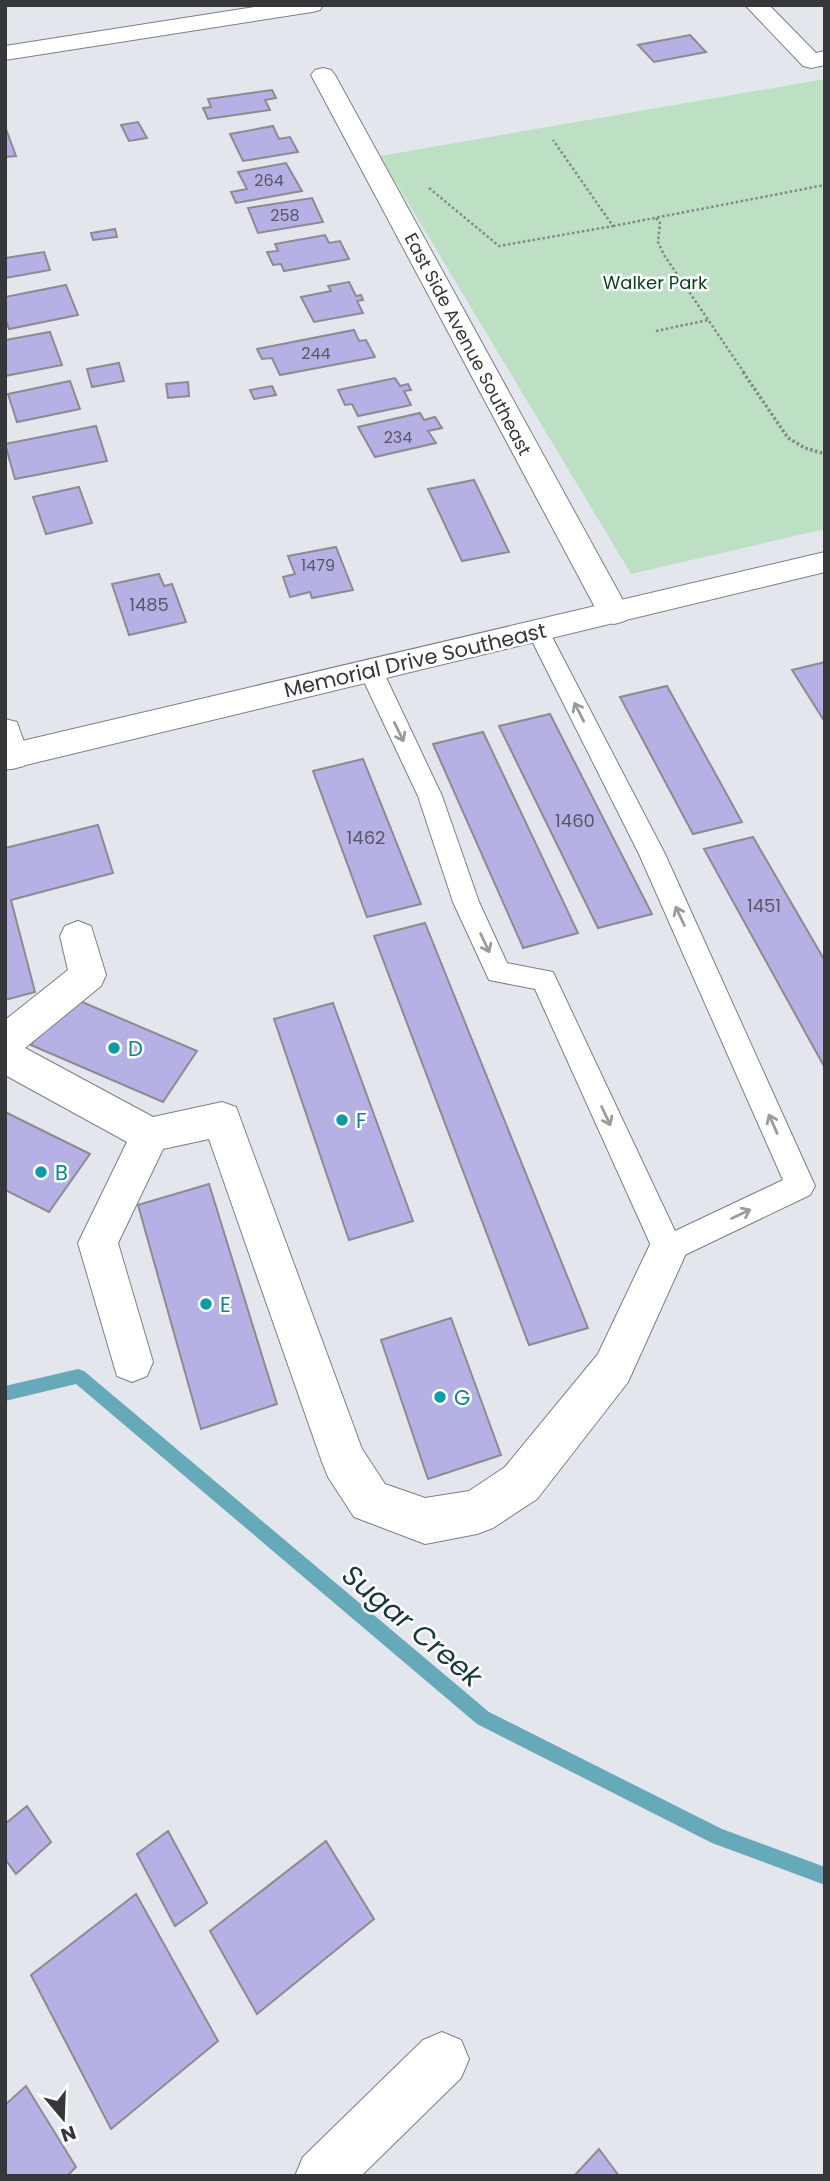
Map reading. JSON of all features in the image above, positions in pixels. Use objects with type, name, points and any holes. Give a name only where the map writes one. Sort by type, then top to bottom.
[{"type":"main road","points":[[5,53],[312,5]]},
{"type":"main road","points":[[757,5],[818,60]]},
{"type":"main road","points":[[5,63],[242,16]]},
{"type":"main road","name":"East Side Avenue Southeast","points":[[323,75],[614,612]]},
{"type":"main road","name":"Memorial Drive Southeast","points":[[7,749],[371,671],[825,562]]},
{"type":"main road","points":[[5,1042],[88,975],[78,936]]},
{"type":"main road","points":[[5,1056],[150,1135],[222,1119],[344,1462],[370,1502],[425,1521],[477,1512],[521,1483],[613,1368],[668,1249]]},
{"type":"main road","points":[[132,1362],[97,1243],[150,1135]]},
{"type":"main road","points":[[322,2176],[442,2059]]},
{"type":"lane","points":[[371,671],[430,796],[466,902],[498,972],[544,980],[668,1249],[800,1186],[652,854],[538,631]]},
{"type":"path","points":[[553,140],[613,226]]},
{"type":"path","points":[[427,186],[499,246],[825,185]]},
{"type":"path","points":[[656,218],[660,223],[657,242],[664,255],[788,438],[805,448],[825,454]]},
{"type":"path","points":[[656,331],[708,320]]},
{"type":"green space","name":"Walker Park","points":[[825,79],[825,529],[631,574],[380,156]]},
{"type":"building","points":[[690,35],[706,52],[654,62],[638,45]]},
{"type":"building","points":[[272,90],[276,98],[265,100],[270,110],[208,119],[203,108],[211,107],[208,99]]},
{"type":"building","points":[[138,122],[147,138],[129,141],[121,125]]},
{"type":"building","points":[[273,126],[279,139],[290,137],[298,152],[243,161],[230,134]]},
{"type":"building","points":[[6,129],[16,156],[5,157]]},
{"type":"building","points":[[286,163],[302,191],[236,203],[231,192],[247,189],[238,172]]},
{"type":"building","points":[[312,198],[323,222],[258,233],[248,208]]},
{"type":"building","points":[[115,229],[117,237],[93,240],[91,233]]},
{"type":"building","points":[[325,235],[329,243],[340,241],[349,259],[284,271],[281,264],[273,265],[267,252],[278,251],[275,244]]},
{"type":"building","points":[[44,252],[50,270],[5,278],[5,258]]},
{"type":"building","points":[[349,282],[356,296],[361,295],[363,300],[357,301],[363,313],[314,322],[301,297],[331,291],[328,286]]},
{"type":"building","points":[[66,285],[78,315],[9,329],[5,318],[5,297]]},
{"type":"building","points":[[354,330],[359,341],[366,340],[375,357],[280,375],[272,358],[262,359],[257,349]]},
{"type":"building","points":[[50,332],[62,365],[5,376],[5,340]]},
{"type":"building","points":[[119,363],[124,381],[92,387],[87,369]]},
{"type":"building","points":[[395,378],[400,386],[408,384],[411,390],[404,391],[411,405],[358,416],[352,404],[345,405],[338,390]]},
{"type":"building","points":[[70,381],[80,409],[17,422],[8,394]]},
{"type":"building","points":[[188,382],[189,396],[168,398],[166,384]]},
{"type":"building","points":[[272,386],[276,395],[254,399],[250,390]]},
{"type":"building","points":[[420,413],[424,420],[435,417],[442,428],[428,431],[436,443],[375,457],[358,427]]},
{"type":"building","points":[[96,426],[107,461],[15,479],[5,444]]},
{"type":"building","points":[[474,480],[509,552],[462,561],[428,489]]},
{"type":"building","points":[[79,487],[92,523],[46,534],[33,497]]},
{"type":"building","points":[[336,547],[353,590],[312,598],[310,592],[290,597],[283,577],[295,574],[288,556]]},
{"type":"building","points":[[159,574],[164,586],[172,584],[186,622],[129,635],[112,584]]},
{"type":"building","points":[[825,662],[825,718],[823,719],[792,670]]},
{"type":"building","points":[[667,686],[742,822],[693,834],[620,697]]},
{"type":"building","points":[[550,714],[652,914],[598,928],[499,726]]},
{"type":"building","points":[[483,732],[578,933],[523,948],[433,744]]},
{"type":"building","points":[[363,759],[421,904],[367,917],[313,771]]},
{"type":"building","points":[[98,825],[113,873],[11,900],[35,992],[5,1000],[5,848]]},
{"type":"building","points":[[753,837],[825,961],[825,1068],[704,849]]},
{"type":"building","points":[[425,923],[588,1328],[529,1345],[374,936]]},
{"type":"building","name":"D","points":[[68,996],[197,1051],[163,1102],[31,1045]]},
{"type":"building","name":"F","points":[[333,1003],[413,1221],[349,1240],[274,1019]]},
{"type":"building","name":"B","points":[[5,1112],[90,1154],[49,1212],[5,1190]]},
{"type":"building","name":"E","points":[[209,1184],[277,1404],[201,1429],[138,1205]]},
{"type":"building","name":"G","points":[[451,1318],[501,1455],[428,1479],[381,1340]]},
{"type":"building","points":[[27,1806],[51,1842],[16,1874],[5,1859],[5,1824]]},
{"type":"building","points":[[168,1831],[207,1903],[175,1926],[137,1854]]},
{"type":"building","points":[[326,1841],[374,1919],[257,2014],[210,1931]]},
{"type":"building","points":[[136,1894],[218,2041],[111,2129],[31,1975]]},
{"type":"building","points":[[26,2086],[76,2167],[67,2176],[5,2176],[5,2105]]},
{"type":"building","points":[[599,2149],[619,2176],[574,2176]]},
{"type":"waterway","name":"Sugar Creek","points":[[5,1394],[78,1376],[483,1718],[718,1837],[825,1876]]},
{"type":"place","name":"D","points":[[114,1048]]},
{"type":"place","name":"F","points":[[342,1120]]},
{"type":"place","name":"B","points":[[41,1172]]},
{"type":"place","name":"E","points":[[206,1304]]},
{"type":"place","name":"G","points":[[440,1397]]}]
